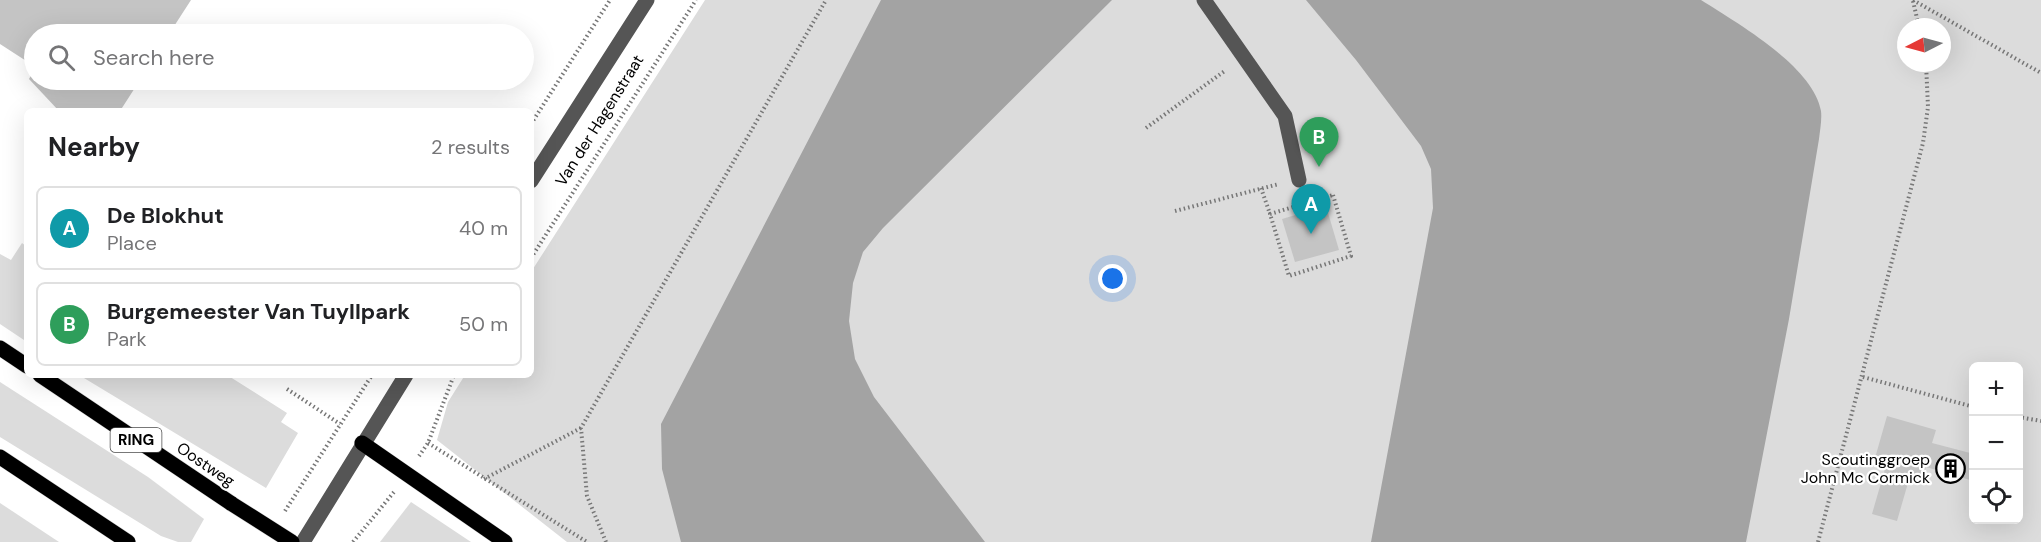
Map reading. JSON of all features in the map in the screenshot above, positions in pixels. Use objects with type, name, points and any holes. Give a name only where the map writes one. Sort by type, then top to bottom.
[{"type":"main road","points":[[0,348],[24,364]]},
{"type":"main road","name":"Oostweg","points":[[44,378],[292,542]]},
{"type":"main road","points":[[362,443],[505,542]]},
{"type":"main road","points":[[0,457],[128,542]]},
{"type":"street","name":"Van der Hagenstraat","points":[[534,176],[647,0]]},
{"type":"street","points":[[1204,0],[1285,116],[1299,180]]},
{"type":"street","points":[[303,542],[404,378]]},
{"type":"path","points":[[534,119],[610,0]]},
{"type":"path","name":"Van der Hagenstraat","points":[[534,253],[696,0]]},
{"type":"path","points":[[484,479],[581,428],[826,0]]},
{"type":"path","points":[[1913,0],[1916,18]]},
{"type":"path","points":[[1913,0],[2041,73]]},
{"type":"path","points":[[1146,128],[1244,57]]},
{"type":"path","points":[[1818,542],[1923,144],[1928,107],[1926,72]]},
{"type":"path","points":[[1175,211],[1299,180],[1308,202]]},
{"type":"path","points":[[1261,188],[1289,276],[1352,256],[1333,195],[1270,214]]},
{"type":"path","points":[[1863,377],[1969,406]]},
{"type":"path","points":[[285,513],[370,378]]},
{"type":"path","points":[[287,389],[340,424]]},
{"type":"path","points":[[2023,418],[2041,421]]},
{"type":"path","points":[[581,428],[587,496],[606,542]]},
{"type":"path","points":[[428,443],[587,542]]},
{"type":"shaded area","points":[[705,0],[2041,0],[2041,542],[567,542],[437,440],[448,402],[463,378],[534,378],[534,267]]},
{"type":"shaded area","points":[[881,0],[1112,0],[883,228],[863,252],[853,283],[849,321],[855,359],[874,397],[985,542],[681,542],[662,469],[661,424]]},
{"type":"shaded area","points":[[1306,0],[1701,0],[1772,47],[1804,78],[1815,94],[1821,111],[1820,129],[1789,319],[1746,542],[1371,542],[1433,208],[1431,169],[1421,146],[1356,60]]},
{"type":"shaded area","points":[[22,243],[24,245],[24,340],[0,324],[0,254],[11,260]]},
{"type":"shaded area","points":[[84,378],[232,378],[287,413],[281,422],[298,433],[266,488]]},
{"type":"shaded area","points":[[0,382],[148,477],[204,519],[191,542],[178,542],[161,536],[0,437]]},
{"type":"shaded area","points":[[411,502],[471,542],[380,542]]},
{"type":"shaded area","points":[[0,503],[59,542],[0,542]]},
{"type":"building","points":[[0,0],[191,0],[175,24],[24,24],[24,60],[0,44]]},
{"type":"building","points":[[39,90],[134,90],[122,108],[56,108]]},
{"type":"building","points":[[1326,206],[1339,250],[1295,262],[1282,219]]},
{"type":"building","name":"Scoutinggroep John Mc Cormick","points":[[1887,416],[1936,430],[1932,443],[1969,453],[1969,480],[1926,467],[1922,479],[1910,476],[1897,521],[1872,514],[1885,469],[1873,465]]},
{"type":"place","name":"Burgemeester Van Tuyllpark","points":[[1319,167]]},
{"type":"place","name":"De Blokhut","points":[[1311,234]]},
{"type":"place","name":"Scoutinggroep John Mc Cormick","points":[[1951,468]]}]
